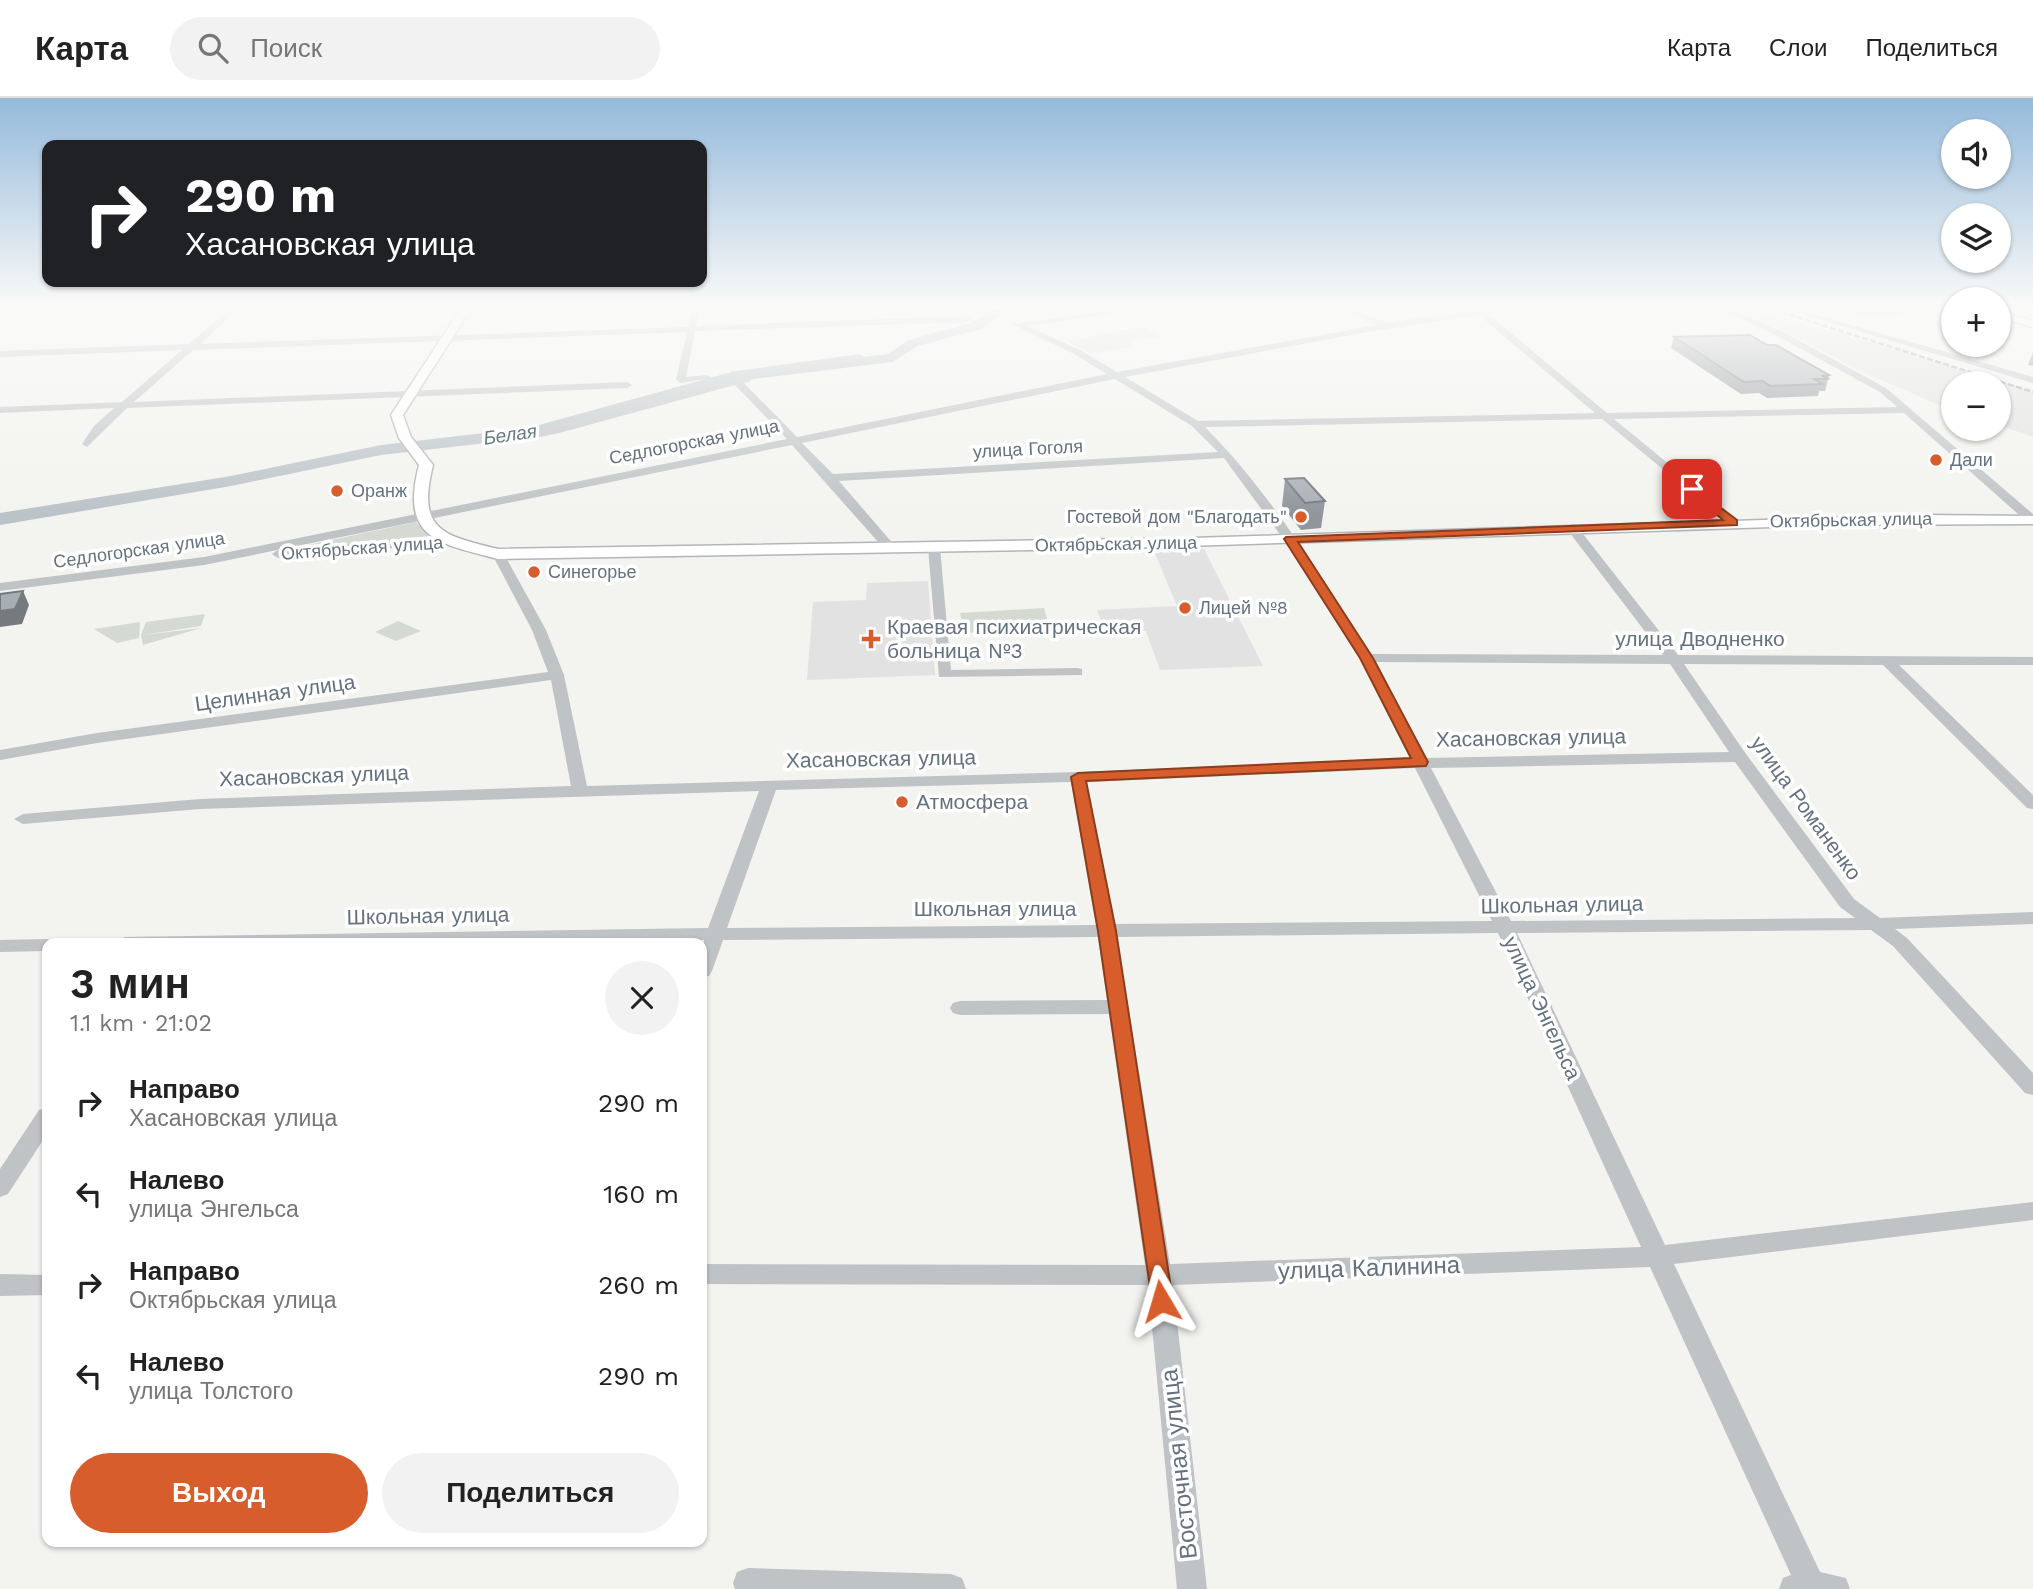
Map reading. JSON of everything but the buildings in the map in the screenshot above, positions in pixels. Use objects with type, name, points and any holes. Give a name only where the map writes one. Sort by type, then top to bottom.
[{"type":"main road","points":[[422,377],[397,415],[405,438],[426,465],[419,500],[423,515],[447,540]]},
{"type":"main road","name":"Октябрьская улица","points":[[447,540],[498,554],[891,549],[1290,539],[1733,523],[2031,519]]},
{"type":"street","points":[[87,444],[98,429],[158,377]]},
{"type":"street","points":[[682,377],[681,380],[708,377]]},
{"type":"street","name":"Седлогорская улица","points":[[0,587],[204,561],[1111,377]]},
{"type":"street","name":"улица Энгельса","points":[[1121,377],[1196,424],[1227,455],[1290,539],[1367,658],[1505,928],[1813,1588]]},
{"type":"street","points":[[1557,377],[1733,523]]},
{"type":"street","points":[[1859,377],[1883,390],[1909,410],[2031,519]]},
{"type":"street","points":[[490,444],[561,431],[689,392],[742,380],[891,549]]},
{"type":"street","points":[[0,410],[627,385]]},
{"type":"street","points":[[1196,424],[1909,410]]},
{"type":"street","name":"улица Гоголя","points":[[830,478],[1227,455]]},
{"type":"street","name":"улица Романенко","points":[[1572,528],[1675,661],[1740,757],[1847,903],[1900,942],[2033,1087]]},
{"type":"street","name":"Октябрьская улица","points":[[204,561],[405,546],[447,540]]},
{"type":"street","points":[[934,548],[944,674],[1077,672]]},
{"type":"street","points":[[498,554],[539,630],[557,675],[580,790]]},
{"type":"street","name":"улица Дводненко","points":[[1367,658],[2033,661]]},
{"type":"street","points":[[1887,661],[2033,804]]},
{"type":"street","name":"Целинная улица","points":[[0,755],[97,738],[557,675]]},
{"type":"street","name":"Хасановская улица","points":[[23,819],[200,804],[580,790],[1078,777],[1421,762],[1740,757]]},
{"type":"street","name":"Восточная улица","points":[[1078,777],[1107,931],[1159,1275],[1192,1589]]},
{"type":"street","points":[[707,954],[770,784]]},
{"type":"street","name":"Школьная улица","points":[[468,938],[1876,924],[2033,918]]},
{"type":"street","points":[[0,946],[42,945]]},
{"type":"street","points":[[960,1008],[1119,1007]]},
{"type":"street","points":[[0,1188],[42,1124]]},
{"type":"street","name":"улица Калинина","points":[[707,1273],[1159,1275],[1658,1256],[2033,1211]]},
{"type":"street","points":[[0,1285],[42,1285]]},
{"type":"street","points":[[748,1583],[951,1589]]},
{"type":"shaded area","points":[[1874,377],[1941,377],[1941,406]]},
{"type":"shaded area","points":[[2011,384],[2033,391],[2033,437],[2011,429]]},
{"type":"shaded area","points":[[416,522],[428,535],[426,538],[294,548]]},
{"type":"shaded area","name":"Лицей №8","points":[[1204,549],[1263,666],[1160,670],[1146,631],[1105,632],[1097,610],[1177,606],[1154,551]]},
{"type":"shaded area","name":"Краевая психиатрическая больница №3","points":[[928,581],[935,675],[807,680],[813,602],[866,600],[867,583]]},
{"type":"shaded area","points":[[1044,608],[1050,629],[964,633],[960,613]]},
{"type":"shaded area","points":[[205,614],[201,626],[143,635],[201,628],[143,645],[141,635],[146,622]]},
{"type":"shaded area","points":[[398,621],[421,631],[396,641],[375,632]]},
{"type":"shaded area","points":[[140,622],[139,638],[117,643],[94,629]]},
{"type":"waterway","name":"Белая","points":[[0,519],[231,481],[381,450],[529,433],[740,377]]},
{"type":"railway","points":[[1984,377],[2033,392]]},
{"type":"place","name":"Дали","points":[[1936,460]]},
{"type":"place","name":"Оранж","points":[[337,491]]},
{"type":"place","name":"Гостевой дом \"Благодать\"","points":[[1301,517]]},
{"type":"place","name":"Синегорье","points":[[534,572]]},
{"type":"place","name":"Лицей №8","points":[[1185,608]]},
{"type":"place","name":"Краевая психиатрическая больница №3","points":[[871,639]]},
{"type":"place","name":"Атмосфера","points":[[902,802]]},
{"type":"route","points":[[1161,1301],[1107,931],[1078,777],[1421,762],[1367,658],[1290,539],[1733,523],[1692,489]]}]
